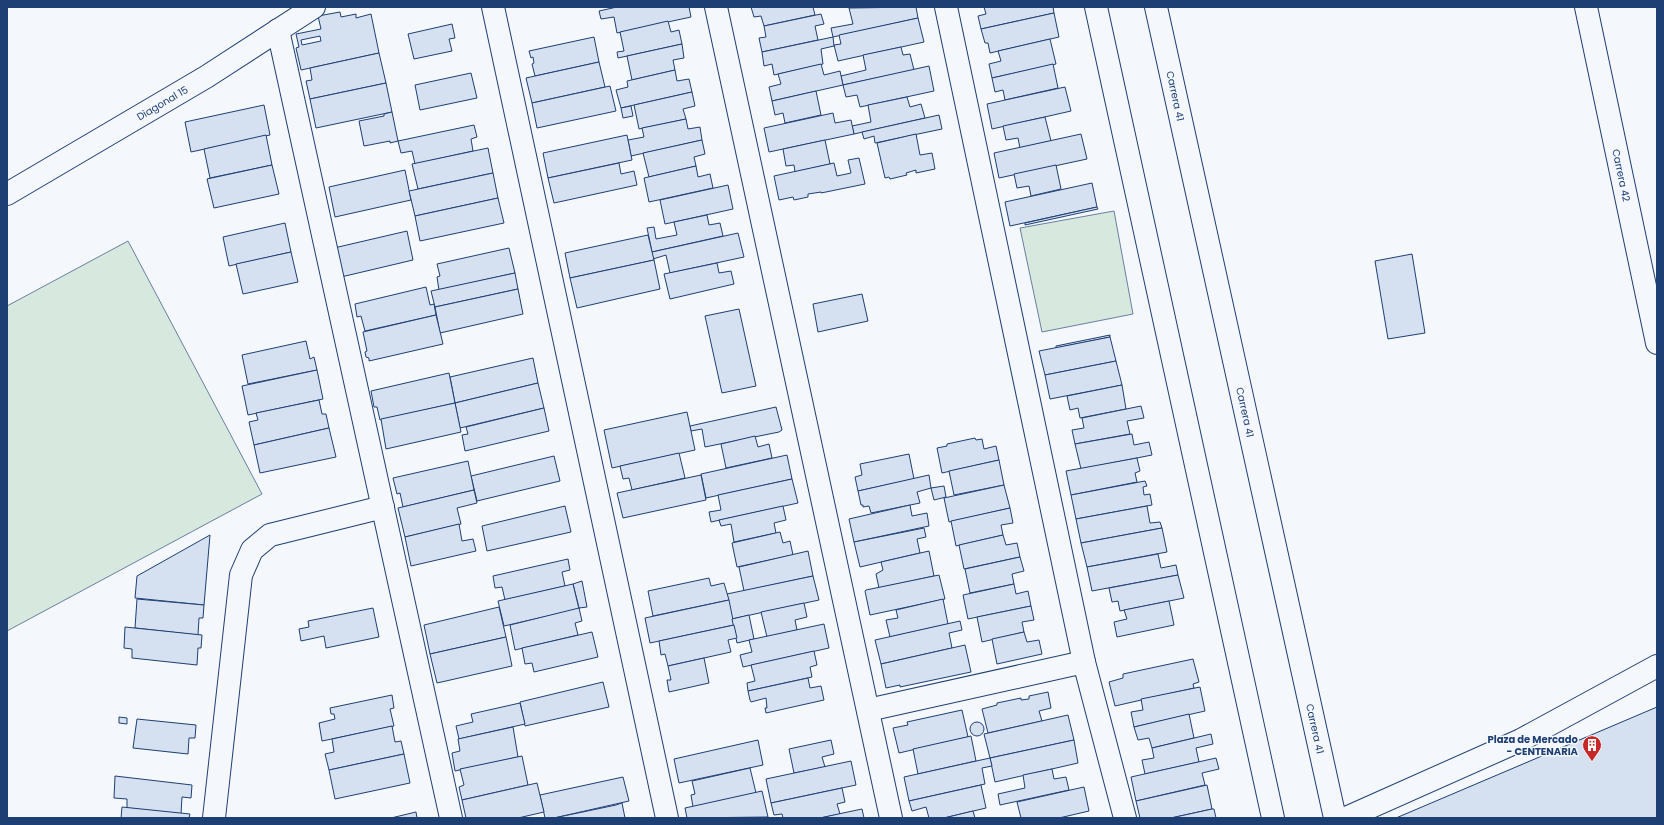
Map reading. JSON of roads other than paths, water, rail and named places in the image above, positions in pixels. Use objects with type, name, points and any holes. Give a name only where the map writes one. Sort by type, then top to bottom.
[{"type":"street","name":"Diagonal 15","points":[[7,194],[206,77],[314,7]]},
{"type":"street","points":[[493,7],[667,818]]},
{"type":"street","points":[[716,7],[891,818]]},
{"type":"street","points":[[946,7],[1084,662],[1125,818]]},
{"type":"street","points":[[1096,7],[1273,818]]},
{"type":"street","name":"Carrera 41","points":[[1156,7],[1335,818]]},
{"type":"street","name":"Carrera 42","points":[[1586,7],[1657,343]]},
{"type":"street","points":[[278,30],[451,818]]},
{"type":"street","points":[[214,818],[241,575],[252,550],[270,535],[383,507]]},
{"type":"street","points":[[868,710],[1084,662]]},
{"type":"street","points":[[1346,818],[1521,740],[1657,666]]},
{"type":"place","name":"Plaza de Mercado - CENTENARIA","points":[[1592,762]]}]
